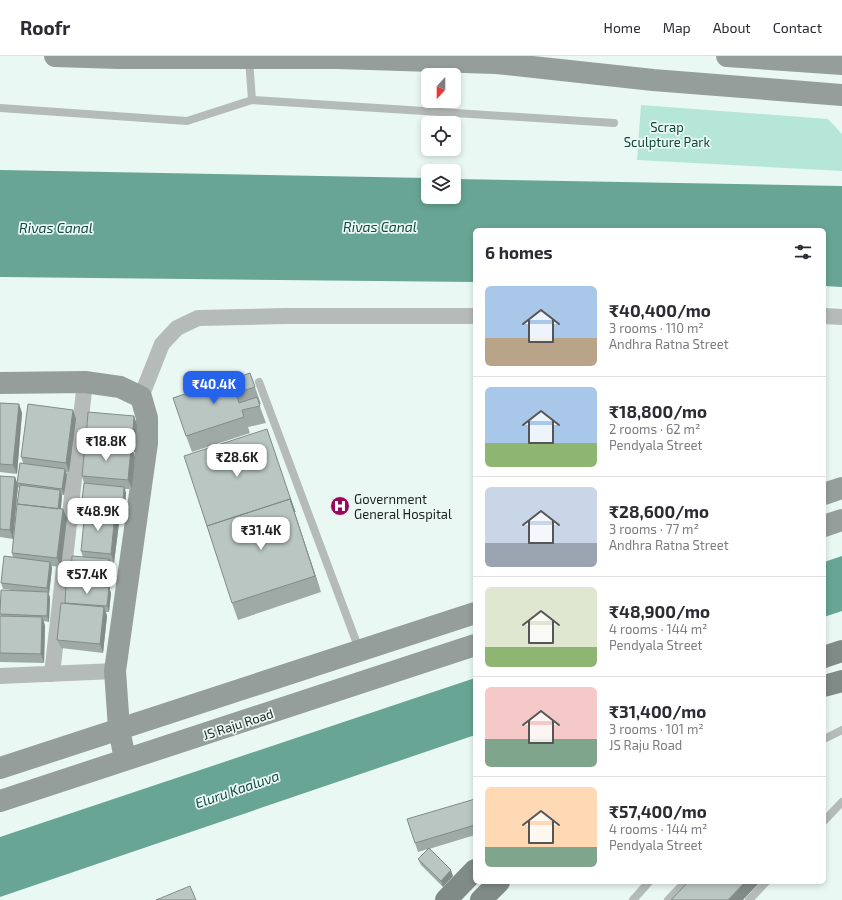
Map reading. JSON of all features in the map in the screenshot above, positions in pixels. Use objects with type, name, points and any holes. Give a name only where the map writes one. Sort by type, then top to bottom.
[{"type":"main road","points":[[826,656],[842,651]]},
{"type":"main road","points":[[826,685],[842,681]]},
{"type":"main road","points":[[446,900],[473,872]]},
{"type":"main road","points":[[481,900],[497,884]]},
{"type":"street","points":[[55,56],[249,58],[336,57],[490,60],[653,80],[842,95]]},
{"type":"street","points":[[727,56],[842,64]]},
{"type":"street","points":[[818,93],[842,106]]},
{"type":"street","points":[[125,760],[119,728],[115,671],[147,443],[147,418],[141,398],[162,344],[177,328],[198,318],[285,316],[473,316]]},
{"type":"street","points":[[826,316],[842,318]]},
{"type":"street","points":[[0,383],[85,382],[120,387],[141,398]]},
{"type":"street","points":[[52,674],[85,382]]},
{"type":"street","points":[[826,493],[842,488]]},
{"type":"street","points":[[826,525],[842,520]]},
{"type":"street","points":[[0,768],[473,614]]},
{"type":"street","name":"JS Raju Road","points":[[0,801],[473,646]]},
{"type":"street","points":[[0,676],[115,671]]},
{"type":"lane","points":[[249,58],[252,100]]},
{"type":"lane","points":[[0,108],[188,121],[252,100],[614,122]]},
{"type":"lane","points":[[259,382],[359,650]]},
{"type":"lane","points":[[826,738],[842,730]]},
{"type":"lane","points":[[826,819],[842,802]]},
{"type":"lane","points":[[633,900],[647,884]]},
{"type":"lane","points":[[668,900],[683,884]]},
{"type":"lane","points":[[749,900],[764,884]]},
{"type":"green space","name":"Scrap Sculpture Park","points":[[641,105],[828,119],[842,134],[842,171],[637,160]]},
{"type":"water","name":"Rivas Canal","points":[[0,170],[421,178],[421,204],[461,204],[461,179],[842,186],[842,287],[826,286],[826,228],[473,228],[473,282],[0,277]]},
{"type":"water","points":[[842,556],[842,611],[826,616],[826,561]]},
{"type":"water","name":"Eluru Kaaluva","points":[[473,679],[473,736],[0,897],[0,837]]},
{"type":"building","points":[[250,373],[255,387],[236,393],[239,403],[257,397],[260,406],[242,410],[244,417],[186,436],[173,398],[232,378],[234,383],[237,381],[236,378]]},
{"type":"building","points":[[0,403],[19,404],[13,465],[0,464]]},
{"type":"building","points":[[28,404],[73,410],[66,463],[21,457]]},
{"type":"building","points":[[88,412],[134,416],[132,443],[86,439]]},
{"type":"building","points":[[267,429],[295,512],[290,499],[207,526],[184,456]]},
{"type":"building","points":[[85,444],[131,448],[128,480],[82,476]]},
{"type":"building","points":[[20,463],[65,469],[62,489],[17,483]]},
{"type":"building","points":[[0,476],[15,477],[10,530],[0,529]]},
{"type":"building","points":[[84,483],[124,487],[122,513],[81,509]]},
{"type":"building","points":[[20,485],[60,490],[58,509],[17,504]]},
{"type":"building","points":[[290,499],[315,576],[232,603],[207,526]]},
{"type":"building","points":[[17,504],[63,509],[57,558],[12,553]]},
{"type":"building","points":[[85,510],[115,514],[111,554],[81,551]]},
{"type":"building","points":[[4,556],[50,562],[47,588],[1,583]]},
{"type":"building","points":[[72,556],[109,559],[108,583],[71,581]]},
{"type":"building","points":[[66,584],[109,587],[107,606],[65,603]]},
{"type":"building","points":[[1,590],[48,592],[47,616],[0,614]]},
{"type":"building","points":[[61,603],[104,607],[100,644],[57,640]]},
{"type":"building","points":[[0,616],[42,617],[41,654],[0,653]]},
{"type":"building","points":[[473,800],[473,826],[415,843],[407,819]]},
{"type":"building","points":[[429,848],[451,870],[441,881],[418,859]]},
{"type":"building","points":[[686,884],[743,884],[728,900],[671,900]]},
{"type":"building","points":[[190,886],[196,900],[156,900]]},
{"type":"place","name":"Government General Hospital","points":[[340,506]]}]
